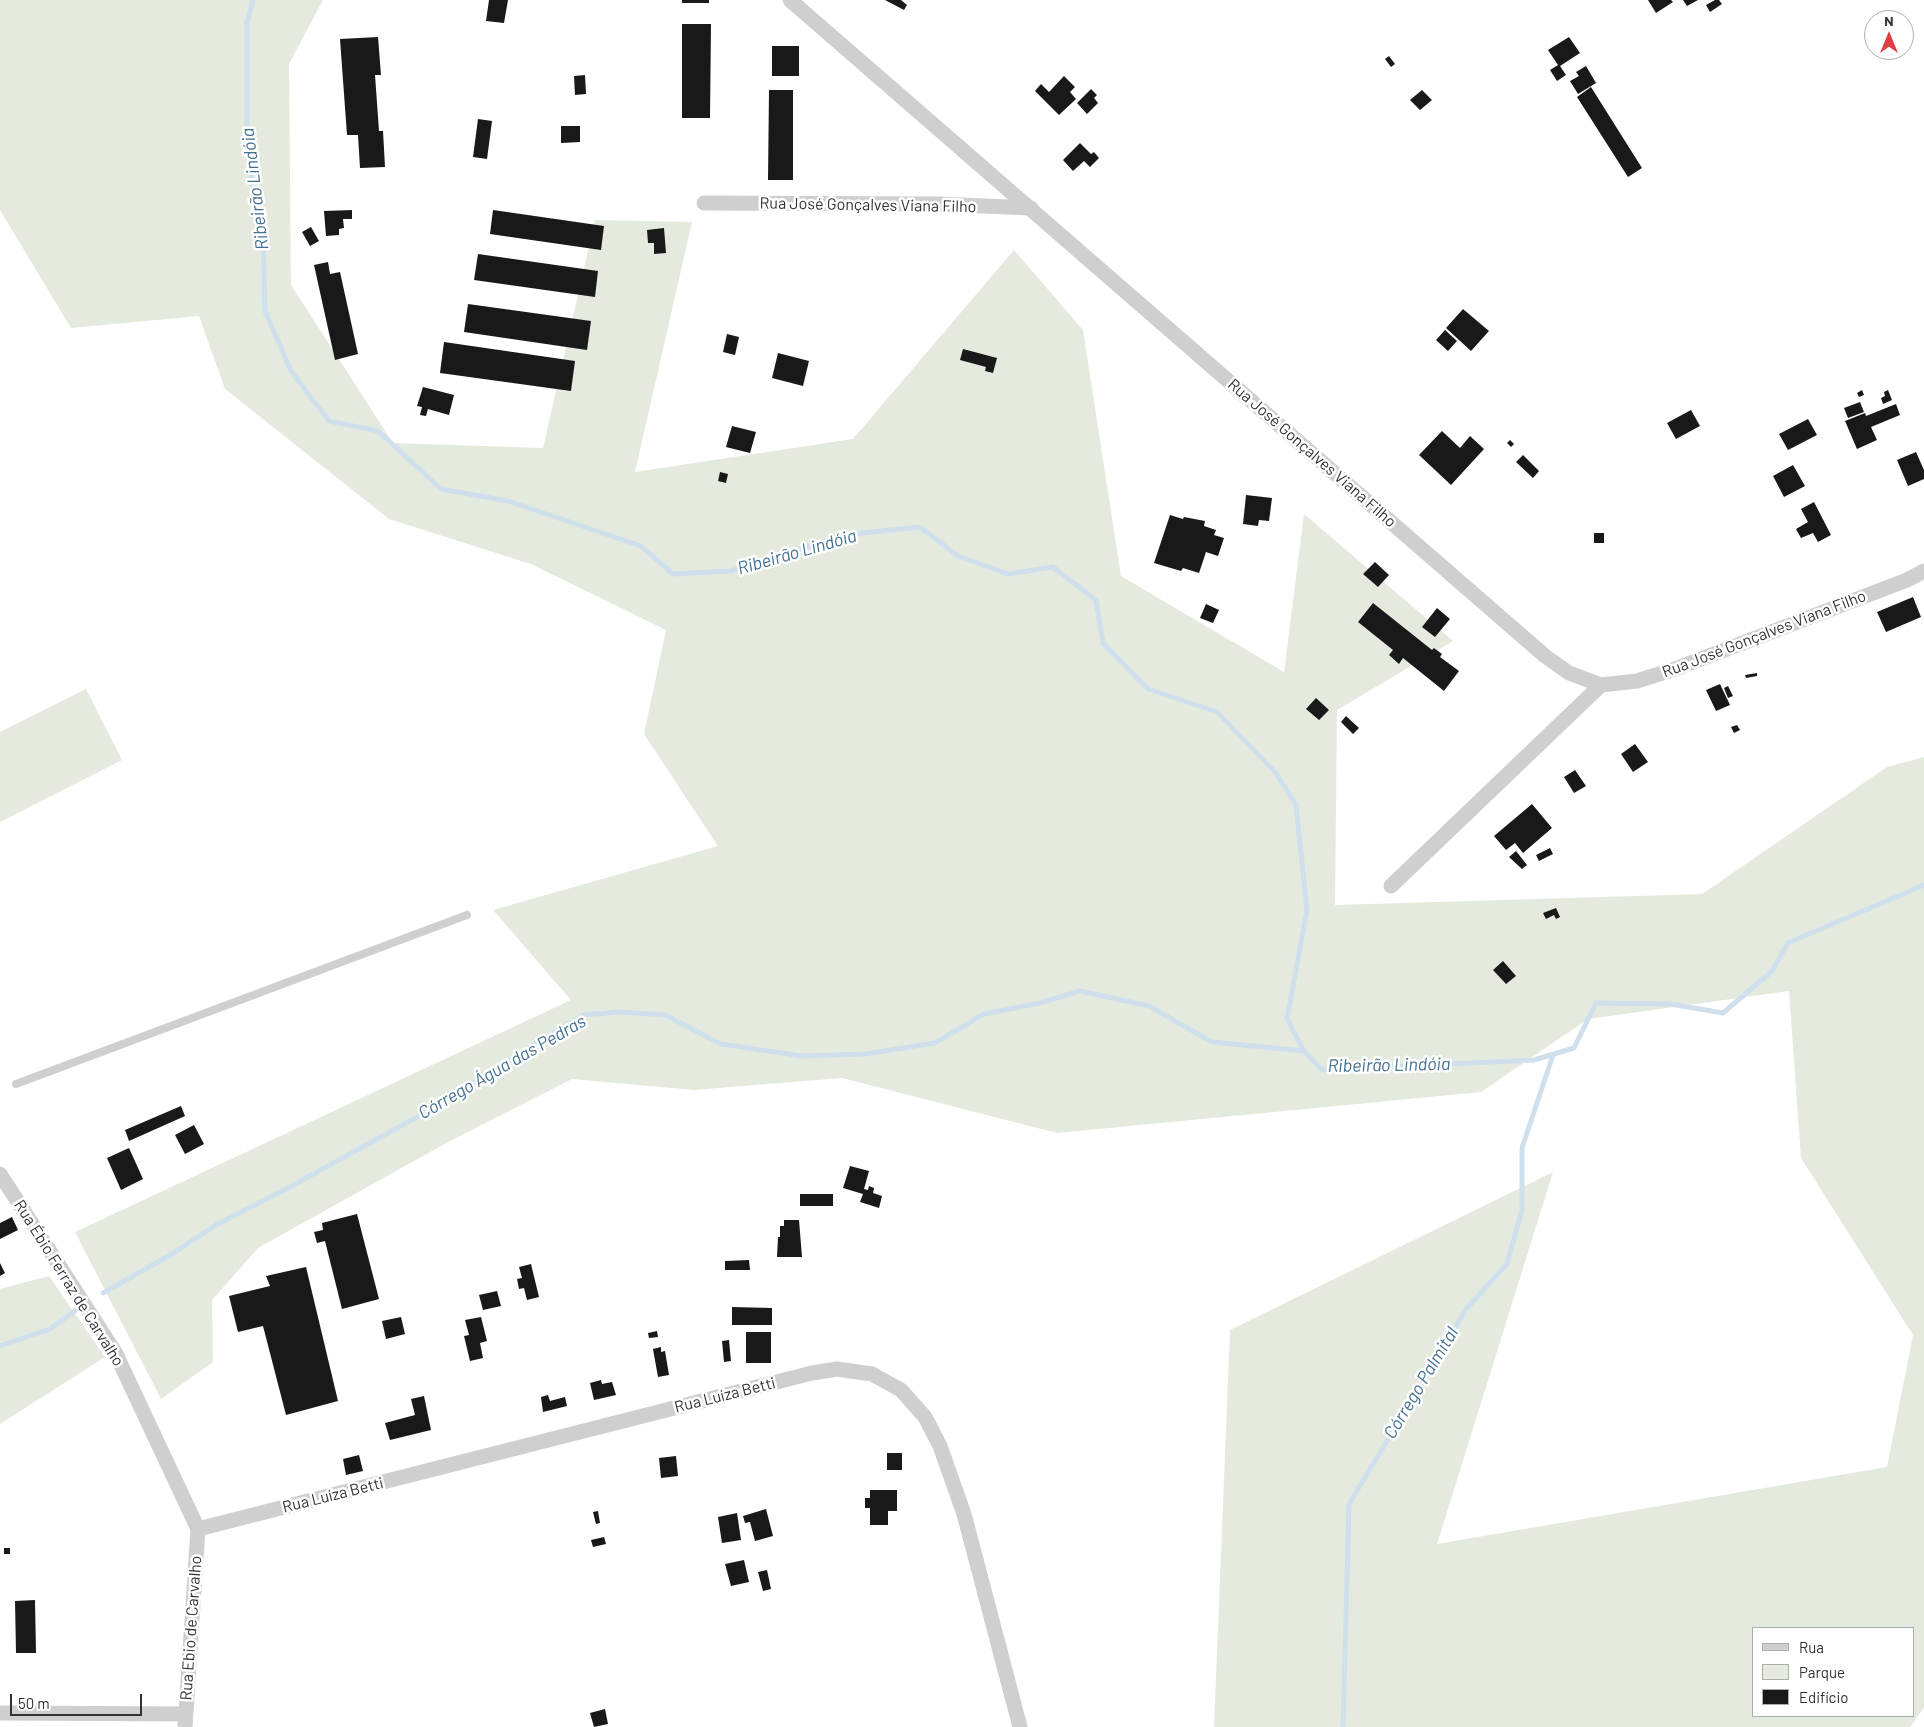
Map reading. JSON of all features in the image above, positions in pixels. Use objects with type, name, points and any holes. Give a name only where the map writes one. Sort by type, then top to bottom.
[{"type":"street","name":"Rua José Gonçalves Viana Filho","points":[[790,0],[1032,208],[1545,656],[1568,673],[1602,685],[1637,681],[1675,669],[1907,580],[1924,571]]},
{"type":"street","name":"Rua José Gonçalves Viana Filho","points":[[704,203],[938,204],[1032,208]]},
{"type":"street","points":[[1391,886],[1602,685]]},
{"type":"street","name":"Rua Ébio Ferraz de Carvalho","points":[[0,1174],[115,1352],[198,1529]]},
{"type":"street","name":"Rua Luíza Betti","points":[[198,1529],[812,1373],[837,1369],[872,1374],[901,1390],[925,1417],[940,1446],[964,1514],[1020,1727]]},
{"type":"street","name":"Rua Ebio de Carvalho","points":[[185,1721],[198,1529]]},
{"type":"street","points":[[0,1713],[185,1721]]},
{"type":"lane","points":[[16,1084],[467,914]]},
{"type":"green space","points":[[0,0],[323,0],[289,64],[291,285],[393,443],[543,448],[595,220],[692,222],[635,472],[853,439],[1014,250],[1083,330],[1121,576],[1284,672],[1304,514],[1453,641],[1337,710],[1335,905],[1702,894],[1887,767],[1924,757],[1924,1708],[1910,1727],[1214,1727],[1230,1330],[1553,1172],[1437,1544],[1887,1467],[1913,1335],[1801,1158],[1789,991],[1588,1019],[1481,1092],[1057,1133],[842,1078],[694,1090],[572,1079],[448,1142],[258,1248],[212,1300],[213,1362],[161,1399],[75,1232],[571,1000],[493,910],[718,846],[644,734],[666,630],[531,564],[389,519],[225,389],[199,316],[71,328],[0,210]]},
{"type":"green space","points":[[86,689],[122,760],[0,822],[0,732]]},
{"type":"green space","points":[[49,1276],[105,1357],[0,1424],[0,1289]]},
{"type":"building","points":[[489,0],[508,0],[504,23],[486,21]]},
{"type":"building","points":[[682,0],[709,0],[709,3],[682,3]]},
{"type":"building","points":[[885,0],[901,0],[907,5],[904,10]]},
{"type":"building","points":[[1648,0],[1671,0],[1673,2],[1656,13]]},
{"type":"building","points":[[1683,0],[1698,0],[1687,6]]},
{"type":"building","points":[[1719,0],[1722,4],[1710,12],[1706,5]]},
{"type":"building","points":[[682,24],[711,24],[710,118],[682,118]]},
{"type":"building","points":[[378,37],[381,75],[375,75],[379,131],[383,131],[385,167],[360,168],[358,135],[347,135],[340,39]]},
{"type":"building","points":[[1569,37],[1580,53],[1560,66],[1566,75],[1557,81],[1550,70],[1558,65],[1548,50]]},
{"type":"building","points":[[772,46],[799,46],[799,76],[772,76]]},
{"type":"building","points":[[1389,56],[1395,64],[1391,67],[1385,59]]},
{"type":"building","points":[[1586,66],[1596,83],[1578,94],[1570,81],[1579,76],[1576,72]]},
{"type":"building","points":[[585,75],[586,94],[575,95],[574,76]]},
{"type":"building","points":[[1064,76],[1075,87],[1070,92],[1076,99],[1059,115],[1035,91],[1041,84],[1049,92]]},
{"type":"building","points":[[1591,87],[1642,168],[1628,177],[1577,97]]},
{"type":"building","points":[[1091,89],[1097,95],[1094,98],[1098,103],[1087,114],[1077,103]]},
{"type":"building","points":[[769,90],[793,90],[793,180],[768,180]]},
{"type":"building","points":[[1422,90],[1432,100],[1420,110],[1410,100]]},
{"type":"building","points":[[478,119],[492,121],[487,159],[473,157]]},
{"type":"building","points":[[561,126],[580,126],[580,142],[561,143]]},
{"type":"building","points":[[1080,143],[1091,154],[1094,152],[1099,158],[1090,167],[1084,161],[1073,171],[1063,160]]},
{"type":"building","points":[[352,210],[352,219],[343,219],[344,228],[339,229],[339,235],[326,236],[324,211]]},
{"type":"building","points":[[493,210],[604,226],[601,250],[490,234]]},
{"type":"building","points":[[311,227],[319,241],[310,246],[302,232]]},
{"type":"building","points":[[664,228],[666,253],[654,254],[654,243],[648,243],[647,230]]},
{"type":"building","points":[[478,254],[598,271],[595,297],[474,280]]},
{"type":"building","points":[[328,262],[330,274],[340,272],[358,354],[335,360],[314,265]]},
{"type":"building","points":[[468,304],[591,321],[587,350],[464,332]]},
{"type":"building","points":[[1463,309],[1489,331],[1471,351],[1446,328]]},
{"type":"building","points":[[1445,330],[1457,341],[1448,351],[1436,340]]},
{"type":"building","points":[[727,334],[739,337],[735,355],[723,352]]},
{"type":"building","points":[[444,342],[575,361],[571,391],[440,373]]},
{"type":"building","points":[[963,349],[997,358],[993,373],[985,371],[986,367],[960,360]]},
{"type":"building","points":[[778,353],[809,361],[803,386],[772,378]]},
{"type":"building","points":[[423,387],[454,395],[449,415],[428,409],[426,416],[420,415],[422,407],[417,406]]},
{"type":"building","points":[[1862,390],[1864,395],[1859,397],[1857,393]]},
{"type":"building","points":[[1888,390],[1892,400],[1883,404],[1881,398],[1885,396],[1884,392]]},
{"type":"building","points":[[1860,402],[1864,412],[1848,418],[1844,408]]},
{"type":"building","points":[[1896,404],[1900,415],[1871,427],[1877,440],[1857,449],[1845,421],[1865,413],[1866,416]]},
{"type":"building","points":[[1691,410],[1700,426],[1676,439],[1667,423]]},
{"type":"building","points":[[1808,419],[1817,435],[1788,450],[1779,434]]},
{"type":"building","points":[[732,426],[756,432],[750,453],[726,447]]},
{"type":"building","points":[[1442,431],[1460,448],[1470,436],[1484,449],[1451,485],[1419,455]]},
{"type":"building","points":[[1510,440],[1514,444],[1511,447],[1507,443]]},
{"type":"building","points":[[1916,452],[1924,470],[1924,479],[1908,486],[1897,460]]},
{"type":"building","points":[[1523,455],[1539,471],[1533,478],[1516,462]]},
{"type":"building","points":[[1793,465],[1805,486],[1784,497],[1773,476]]},
{"type":"building","points":[[720,472],[728,474],[726,483],[718,481]]},
{"type":"building","points":[[1246,495],[1272,498],[1269,521],[1259,520],[1258,526],[1243,524]]},
{"type":"building","points":[[1814,502],[1831,535],[1818,542],[1813,533],[1801,538],[1796,529],[1808,522],[1801,509]]},
{"type":"building","points":[[1170,515],[1183,519],[1184,517],[1205,521],[1204,526],[1216,530],[1214,535],[1224,538],[1218,556],[1206,552],[1199,573],[1183,568],[1181,571],[1154,563]]},
{"type":"building","points":[[1594,533],[1604,533],[1604,543],[1594,543]]},
{"type":"building","points":[[1375,562],[1389,575],[1378,587],[1363,574]]},
{"type":"building","points":[[1913,597],[1921,617],[1886,632],[1877,612]]},
{"type":"building","points":[[1373,603],[1432,650],[1434,648],[1442,654],[1440,657],[1459,671],[1444,691],[1403,658],[1399,664],[1389,655],[1393,650],[1358,622]]},
{"type":"building","points":[[1206,604],[1219,610],[1213,623],[1200,618]]},
{"type":"building","points":[[1437,608],[1450,619],[1435,637],[1422,627]]},
{"type":"building","points":[[1757,673],[1757,676],[1746,678],[1745,675]]},
{"type":"building","points":[[1720,684],[1730,705],[1716,711],[1706,690]]},
{"type":"building","points":[[1728,686],[1733,696],[1728,698],[1724,688]]},
{"type":"building","points":[[1316,698],[1329,710],[1319,720],[1306,709]]},
{"type":"building","points":[[1346,716],[1359,728],[1353,734],[1341,722]]},
{"type":"building","points":[[1737,725],[1740,730],[1734,733],[1731,727]]},
{"type":"building","points":[[1635,744],[1648,762],[1633,772],[1621,754]]},
{"type":"building","points":[[1575,770],[1586,786],[1574,793],[1564,777]]},
{"type":"building","points":[[1532,804],[1552,828],[1523,853],[1515,843],[1506,850],[1494,836]]},
{"type":"building","points":[[1550,848],[1553,854],[1539,861],[1536,855]]},
{"type":"building","points":[[1516,851],[1527,865],[1522,869],[1509,857]]},
{"type":"building","points":[[1556,908],[1560,917],[1556,919],[1554,915],[1546,919],[1543,913]]},
{"type":"building","points":[[1503,961],[1516,976],[1506,984],[1493,970]]},
{"type":"building","points":[[181,1106],[185,1116],[129,1141],[125,1130]]},
{"type":"building","points":[[194,1125],[204,1144],[185,1154],[175,1135]]},
{"type":"building","points":[[129,1148],[143,1179],[121,1190],[107,1158]]},
{"type":"building","points":[[850,1166],[869,1171],[864,1189],[868,1190],[869,1186],[874,1188],[873,1193],[882,1196],[879,1208],[860,1202],[863,1194],[843,1188]]},
{"type":"building","points":[[800,1194],[833,1194],[833,1206],[800,1206]]},
{"type":"building","points":[[357,1214],[379,1299],[342,1309],[325,1241],[317,1243],[314,1232],[323,1230],[322,1223]]},
{"type":"building","points":[[12,1217],[18,1230],[0,1239],[0,1223]]},
{"type":"building","points":[[784,1220],[799,1220],[802,1257],[777,1257],[780,1226],[784,1226]]},
{"type":"building","points":[[749,1260],[750,1270],[725,1270],[725,1261]]},
{"type":"building","points":[[0,1263],[5,1273],[0,1276]]},
{"type":"building","points":[[531,1264],[539,1297],[527,1300],[524,1288],[519,1289],[517,1279],[522,1278],[519,1267]]},
{"type":"building","points":[[306,1267],[338,1401],[286,1415],[263,1326],[238,1332],[229,1296],[270,1286],[266,1276]]},
{"type":"building","points":[[497,1291],[501,1306],[483,1310],[479,1295]]},
{"type":"building","points":[[732,1307],[772,1308],[772,1325],[732,1325]]},
{"type":"building","points":[[401,1317],[405,1334],[386,1339],[382,1321]]},
{"type":"building","points":[[481,1317],[487,1341],[480,1343],[483,1358],[470,1361],[464,1336],[469,1335],[465,1320]]},
{"type":"building","points":[[657,1331],[658,1337],[649,1338],[648,1333]]},
{"type":"building","points":[[746,1332],[771,1332],[771,1363],[746,1363]]},
{"type":"building","points":[[729,1340],[731,1361],[724,1362],[722,1341]]},
{"type":"building","points":[[661,1347],[661,1352],[665,1351],[669,1375],[658,1377],[653,1349]]},
{"type":"building","points":[[601,1380],[602,1384],[612,1382],[616,1395],[594,1400],[590,1383]]},
{"type":"building","points":[[548,1395],[550,1401],[565,1397],[567,1406],[543,1412],[541,1397]]},
{"type":"building","points":[[424,1396],[431,1430],[390,1440],[385,1423],[415,1415],[411,1399]]},
{"type":"building","points":[[887,1453],[902,1453],[902,1470],[887,1470]]},
{"type":"building","points":[[359,1455],[363,1471],[346,1475],[343,1459]]},
{"type":"building","points":[[676,1456],[678,1476],[661,1478],[659,1458]]},
{"type":"building","points":[[870,1490],[897,1490],[897,1511],[888,1511],[888,1525],[870,1525],[870,1508],[865,1508],[865,1498],[870,1498]]},
{"type":"building","points":[[766,1509],[773,1536],[755,1541],[750,1522],[745,1523],[743,1516]]},
{"type":"building","points":[[598,1511],[600,1523],[596,1524],[593,1512]]},
{"type":"building","points":[[737,1513],[741,1540],[722,1543],[718,1517]]},
{"type":"building","points":[[604,1537],[606,1544],[593,1547],[591,1540]]},
{"type":"building","points":[[4,1548],[10,1548],[10,1554],[4,1554]]},
{"type":"building","points":[[744,1560],[749,1582],[731,1586],[725,1564]]},
{"type":"building","points":[[767,1570],[771,1589],[763,1591],[758,1572]]},
{"type":"building","points":[[35,1600],[36,1653],[16,1653],[15,1601]]},
{"type":"building","points":[[605,1709],[608,1724],[594,1727],[590,1713]]},
{"type":"waterway","name":"Ribeirão Lindóia","points":[[253,0],[247,23],[247,131],[253,194],[263,228],[265,311],[291,371],[329,421],[378,431],[441,489],[508,501],[641,546],[673,574],[731,571],[845,535],[920,527],[958,556],[1008,574],[1053,567],[1096,600],[1103,643],[1148,689],[1217,712],[1276,773],[1296,805],[1307,910],[1287,1019],[1304,1051],[1322,1070],[1534,1060],[1574,1048],[1596,1003],[1670,1004],[1723,1013],[1771,972],[1788,943],[1924,885]]},
{"type":"waterway","name":"Córrego Água das Pedras","points":[[103,1293],[172,1254],[216,1225],[450,1099],[531,1046],[584,1015],[619,1012],[665,1015],[721,1044],[802,1056],[865,1054],[935,1043],[984,1014],[1040,1003],[1080,991],[1149,1006],[1212,1042],[1304,1051]]},
{"type":"waterway","name":"Córrego Palmital","points":[[1343,1727],[1349,1504],[1467,1308],[1507,1264],[1522,1210],[1522,1148],[1553,1055]]},
{"type":"waterway","name":"Córrego Água das Pedras","points":[[0,1346],[50,1329],[76,1310]]}]
